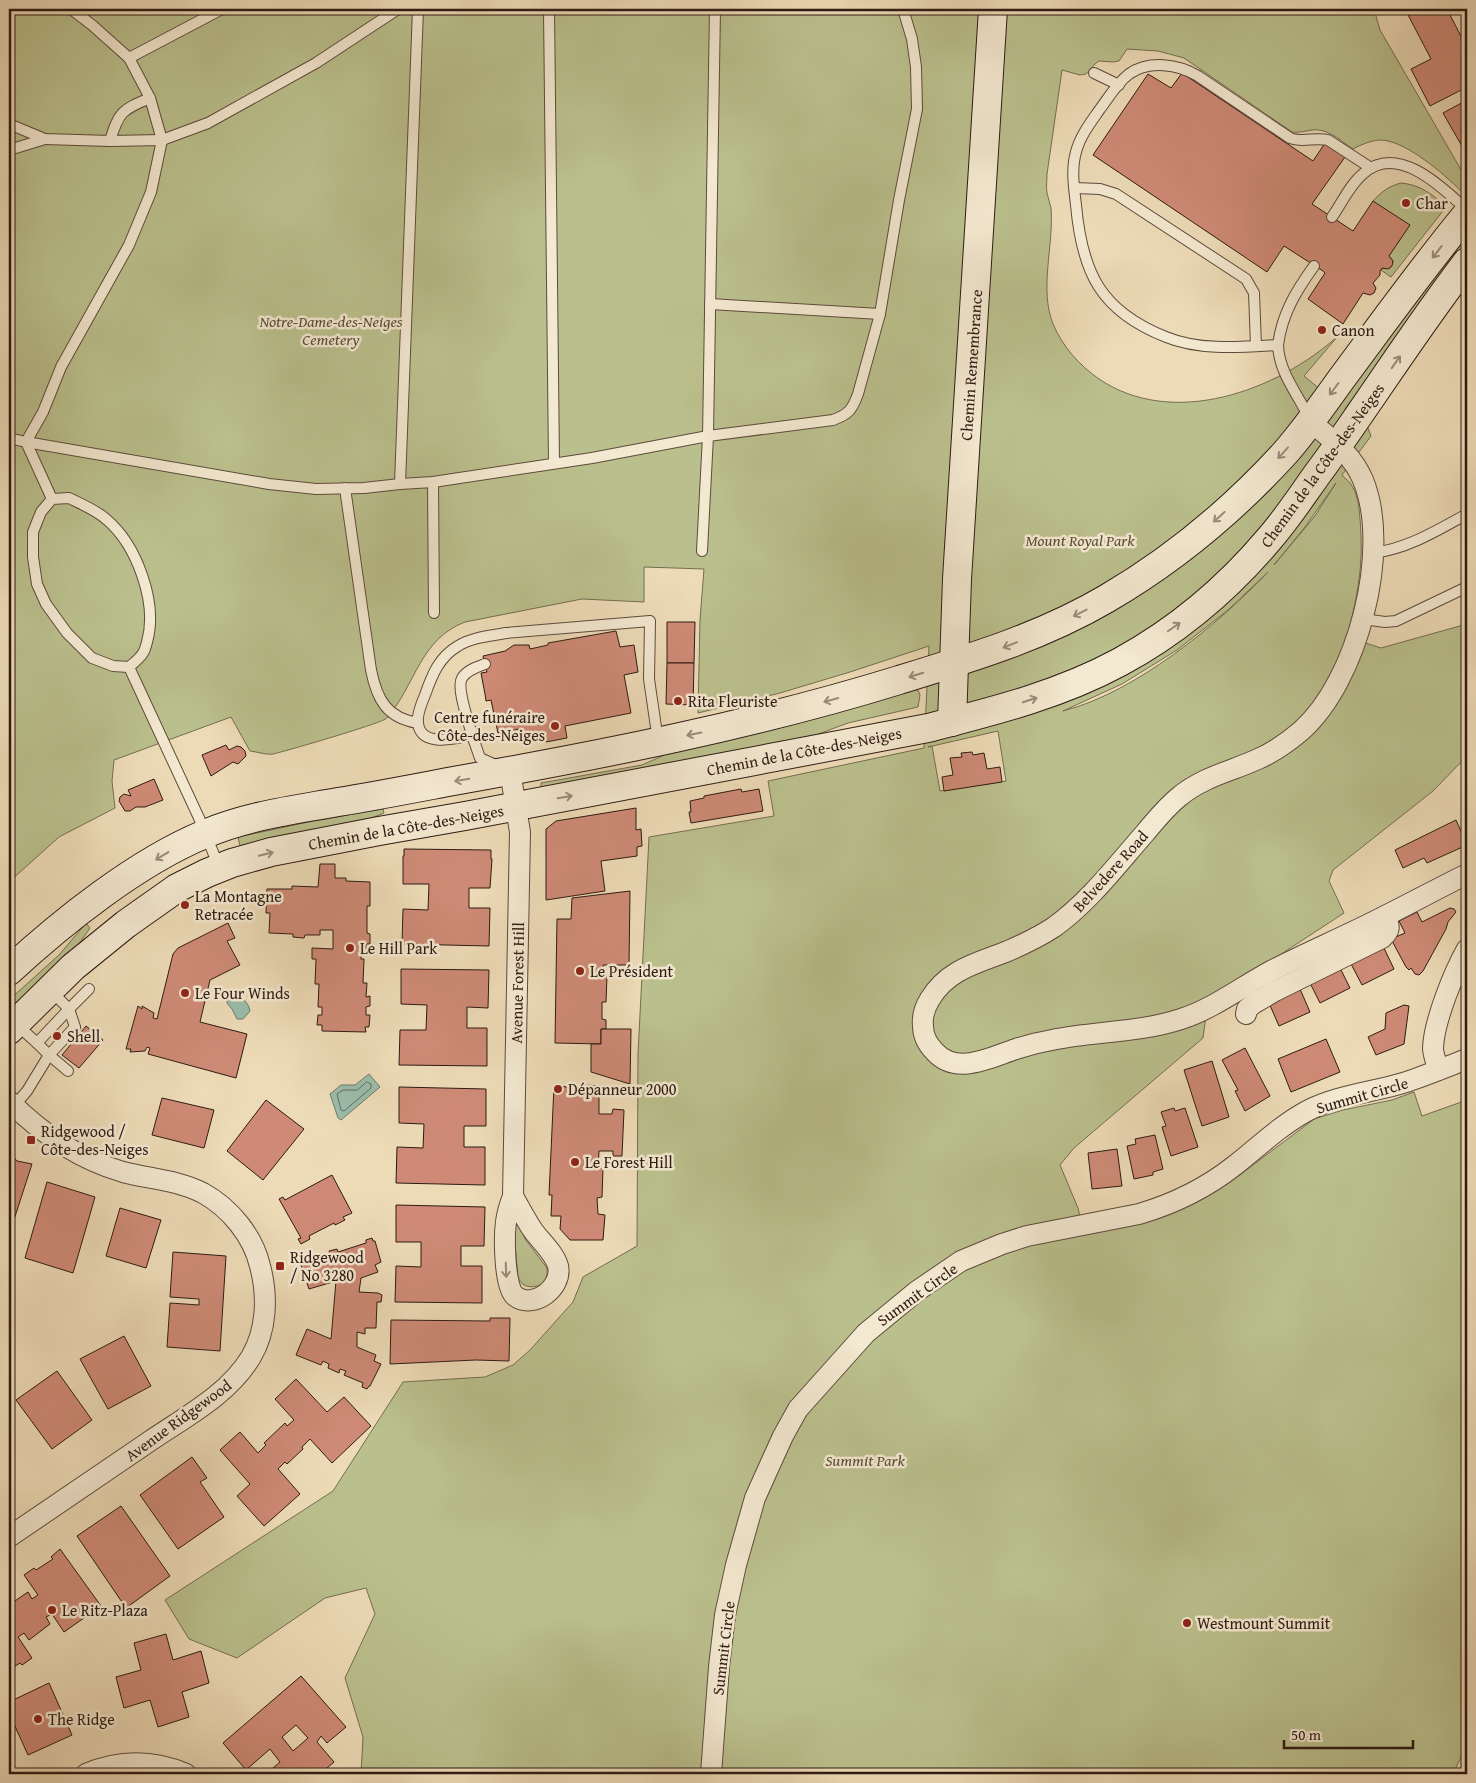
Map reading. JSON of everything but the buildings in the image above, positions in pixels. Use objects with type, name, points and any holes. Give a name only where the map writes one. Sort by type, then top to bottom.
[{"type":"main road","name":"Chemin Remembrance","points":[[952,722],[958,565],[993,9]]},
{"type":"main road","points":[[9,971],[68,921],[164,854],[206,833],[236,823],[283,812],[658,742],[768,718],[954,664],[1001,648],[1054,626],[1104,600],[1163,562],[1208,527],[1254,484],[1285,452],[1310,421],[1415,280],[1467,214]]},
{"type":"main road","name":"Chemin de la Côte-des-Neiges","points":[[12,1027],[95,948],[143,911],[177,888],[219,867],[290,848],[846,744],[952,722],[1026,702],[1076,683],[1121,661],[1188,618],[1226,585],[1257,553],[1283,522],[1467,262]]},
{"type":"street","name":"Belvedere Road","points":[[1310,421],[1338,445],[1354,464],[1368,494],[1372,520],[1373,553],[1363,619],[1349,659],[1337,685],[1323,707],[1305,728],[1271,753],[1214,776],[1181,795],[1166,808],[1096,890],[1072,913],[1051,929],[1029,942],[967,966],[950,975],[937,987],[927,1003],[922,1019],[923,1033],[931,1048],[941,1058],[951,1063],[967,1064],[1042,1041],[1157,1026],[1184,1019],[1204,1010],[1270,972],[1467,874]]},
{"type":"street","name":"Avenue Forest Hill","points":[[510,771],[520,832],[513,1196],[506,1221],[508,1284],[512,1292],[519,1298],[536,1298],[548,1293],[554,1286],[559,1274],[558,1265],[552,1254],[532,1229],[513,1196]]},
{"type":"street","points":[[1246,1014],[1247,1009],[1253,1004],[1275,991],[1382,938],[1389,932],[1390,926],[1385,916]]},
{"type":"street","points":[[1438,1070],[1433,1048],[1437,1024],[1452,980],[1467,949]]},
{"type":"street","name":"Summit Circle","points":[[711,1774],[725,1615],[736,1565],[755,1498],[783,1436],[798,1409],[866,1333],[890,1311],[940,1274],[961,1262],[1002,1244],[1027,1236],[1156,1209],[1192,1192],[1232,1168],[1288,1123],[1310,1109],[1403,1083],[1467,1059]]},
{"type":"street","name":"Avenue Ridgewood","points":[[9,1537],[191,1414],[227,1386],[243,1369],[256,1348],[262,1327],[264,1302],[263,1276],[255,1250],[239,1224],[221,1205],[181,1184],[124,1172],[84,1157],[44,1133],[12,1104]]},
{"type":"street","points":[[86,1774],[111,1766],[135,1763],[163,1766],[186,1774]]},
{"type":"lane","points":[[26,442],[43,412],[61,367],[129,244],[151,192],[162,140],[150,98],[129,58],[71,9]]},
{"type":"lane","points":[[129,58],[222,9]]},
{"type":"lane","points":[[9,150],[44,139],[162,140],[208,123],[316,63],[398,9]]},
{"type":"lane","points":[[400,484],[418,9]]},
{"type":"lane","points":[[549,9],[554,463]]},
{"type":"lane","points":[[702,551],[708,436],[715,9]]},
{"type":"lane","points":[[9,438],[269,484],[316,489],[433,482],[592,458],[708,436],[833,420],[846,415],[854,406],[880,314],[899,200],[917,109],[916,68],[912,40],[903,9]]},
{"type":"lane","points":[[1278,345],[1201,345],[1166,337],[1147,328],[1115,306],[1102,293],[1094,281],[1083,254],[1077,222],[1074,163],[1078,144],[1087,128],[1118,85],[1129,74],[1143,67],[1157,65],[1180,67],[1198,76],[1290,138],[1299,141],[1328,140],[1371,168]]},
{"type":"lane","points":[[1094,73],[1118,85]]},
{"type":"lane","points":[[110,141],[116,120],[126,109],[150,98]]},
{"type":"lane","points":[[9,124],[44,139]]},
{"type":"lane","points":[[1332,217],[1357,180],[1371,168],[1383,164],[1410,167],[1429,178],[1467,210]]},
{"type":"lane","points":[[1075,188],[1100,189],[1116,194],[1246,279],[1254,293],[1256,346]]},
{"type":"lane","points":[[1310,421],[1284,372],[1279,357],[1278,345],[1281,330],[1294,295],[1314,266]]},
{"type":"lane","points":[[710,304],[880,314]]},
{"type":"lane","points":[[26,442],[52,499]]},
{"type":"lane","points":[[433,482],[434,613]]},
{"type":"lane","points":[[345,488],[375,690],[382,703],[392,712],[418,723]]},
{"type":"lane","points":[[69,498],[106,518],[123,538],[137,563],[146,584],[149,608],[149,633],[144,653],[130,667],[113,666],[92,658],[67,633],[46,604],[37,584],[33,557],[33,532],[41,512],[52,499],[69,498]]},
{"type":"lane","points":[[1373,553],[1407,544],[1434,533],[1467,514]]},
{"type":"lane","points":[[1363,619],[1385,622],[1396,621],[1467,587]]},
{"type":"lane","points":[[472,735],[434,740],[425,735],[418,723],[420,710],[435,668],[450,652],[466,642],[506,633],[650,620],[649,679],[658,742]]},
{"type":"lane","points":[[485,664],[466,673],[461,681],[461,692],[480,758],[510,771]]},
{"type":"lane","points":[[130,667],[206,833],[219,867]]},
{"type":"lane","points":[[12,1104],[27,1091],[49,1055],[78,1030],[69,1010],[50,989]]},
{"type":"lane","points":[[37,1043],[89,989]]},
{"type":"lane","points":[[12,1027],[37,1043],[68,1071]]},
{"type":"green space","points":[[9,9],[1374,9],[1380,30],[1467,180],[1467,185],[1461,191],[1434,167],[1400,145],[1379,140],[1365,143],[1353,149],[1323,131],[1292,132],[1184,58],[1158,51],[1127,49],[1119,61],[1099,61],[1086,74],[1080,75],[1062,70],[1047,174],[1051,222],[1047,296],[1053,324],[1072,355],[1099,379],[1128,394],[1159,401],[1191,402],[1223,397],[1255,387],[1285,373],[1313,356],[1338,336],[1304,376],[1337,403],[1467,235],[1467,242],[1345,409],[1368,428],[1371,436],[1342,475],[1353,487],[1356,496],[1361,535],[1361,565],[1347,637],[1381,648],[1467,624],[1467,756],[1433,791],[1333,870],[1329,881],[1344,913],[1208,1002],[1203,1038],[1074,1148],[1060,1165],[1078,1208],[1082,1225],[1213,1192],[1241,1174],[1314,1119],[1343,1110],[1392,1100],[1414,1092],[1422,1116],[1467,1100],[1467,1744],[1453,1774],[361,1774],[363,1737],[345,1678],[375,1614],[366,1588],[325,1598],[237,1658],[189,1639],[165,1600],[333,1491],[403,1382],[485,1377],[513,1365],[530,1350],[573,1302],[583,1277],[637,1246],[638,1054],[649,837],[774,816],[768,781],[924,748],[929,646],[780,693],[698,713],[700,620],[704,569],[644,567],[644,602],[582,599],[465,622],[450,630],[438,639],[428,651],[397,705],[387,718],[381,721],[296,748],[268,754],[250,751],[231,717],[114,760],[112,781],[115,808],[59,837],[9,882]],"holes":[[[1336,483],[1315,516],[1274,565],[1305,527]],[[1268,572],[1225,614],[1173,655],[1118,689],[1090,702],[1063,711],[1122,684],[1177,650],[1228,610]],[[998,731],[1006,781],[940,791],[932,746]]]},
{"type":"green space","points":[[1401,183],[1426,191],[1446,207],[1391,277],[1381,270],[1382,268],[1390,268],[1393,261],[1389,256],[1373,201],[1385,190]]},
{"type":"green space","points":[[918,690],[920,695],[918,707],[848,723],[805,739],[541,789],[541,783],[642,765],[671,752],[783,727]]},
{"type":"green space","points":[[383,809],[384,813],[369,819],[240,846],[238,837]]},
{"type":"green space","points":[[86,923],[90,928],[77,947],[9,1012],[9,1000],[59,955]]},
{"type":"green space","points":[[518,1220],[525,1239],[547,1268],[546,1278],[538,1286],[525,1286],[518,1277],[513,1221]]},
{"type":"water","points":[[231,994],[241,997],[248,1005],[250,1011],[243,1019],[237,1019],[227,1003],[227,998]]},
{"type":"water","points":[[369,1074],[380,1087],[341,1120],[338,1118],[330,1094],[341,1085],[355,1085]]},
{"type":"place","name":"Char","points":[[1406,203]]},
{"type":"place","name":"Canon","points":[[1322,330]]},
{"type":"place","name":"Rita Fleuriste","points":[[678,701]]},
{"type":"place","name":"Centre funéraire Côte-des-Neiges","points":[[555,726]]},
{"type":"place","name":"La Montagne Retracée","points":[[185,905]]},
{"type":"place","name":"Le Hill Park","points":[[350,948]]},
{"type":"place","name":"Le Président","points":[[580,971]]},
{"type":"place","name":"Le Four Winds","points":[[185,993]]},
{"type":"place","name":"Shell","points":[[57,1036]]},
{"type":"place","name":"Dépanneur 2000","points":[[558,1089]]},
{"type":"place","name":"Ridgewood / Côte-des-Neiges","points":[[31,1140]]},
{"type":"place","name":"Le Forest Hill","points":[[575,1162]]},
{"type":"place","name":"Ridgewood / No 3280","points":[[280,1266]]},
{"type":"place","name":"Le Ritz-Plaza","points":[[52,1610]]},
{"type":"place","name":"Westmount Summit","points":[[1187,1623]]},
{"type":"place","name":"The Ridge","points":[[38,1719]]},
{"type":"park label","name":"Notre-Dame-des-Neiges Cemetery","points":[[331,330]]},
{"type":"park label","name":"Mount Royal Park","points":[[1080,540]]},
{"type":"park label","name":"Summit Park","points":[[865,1460]]}]
